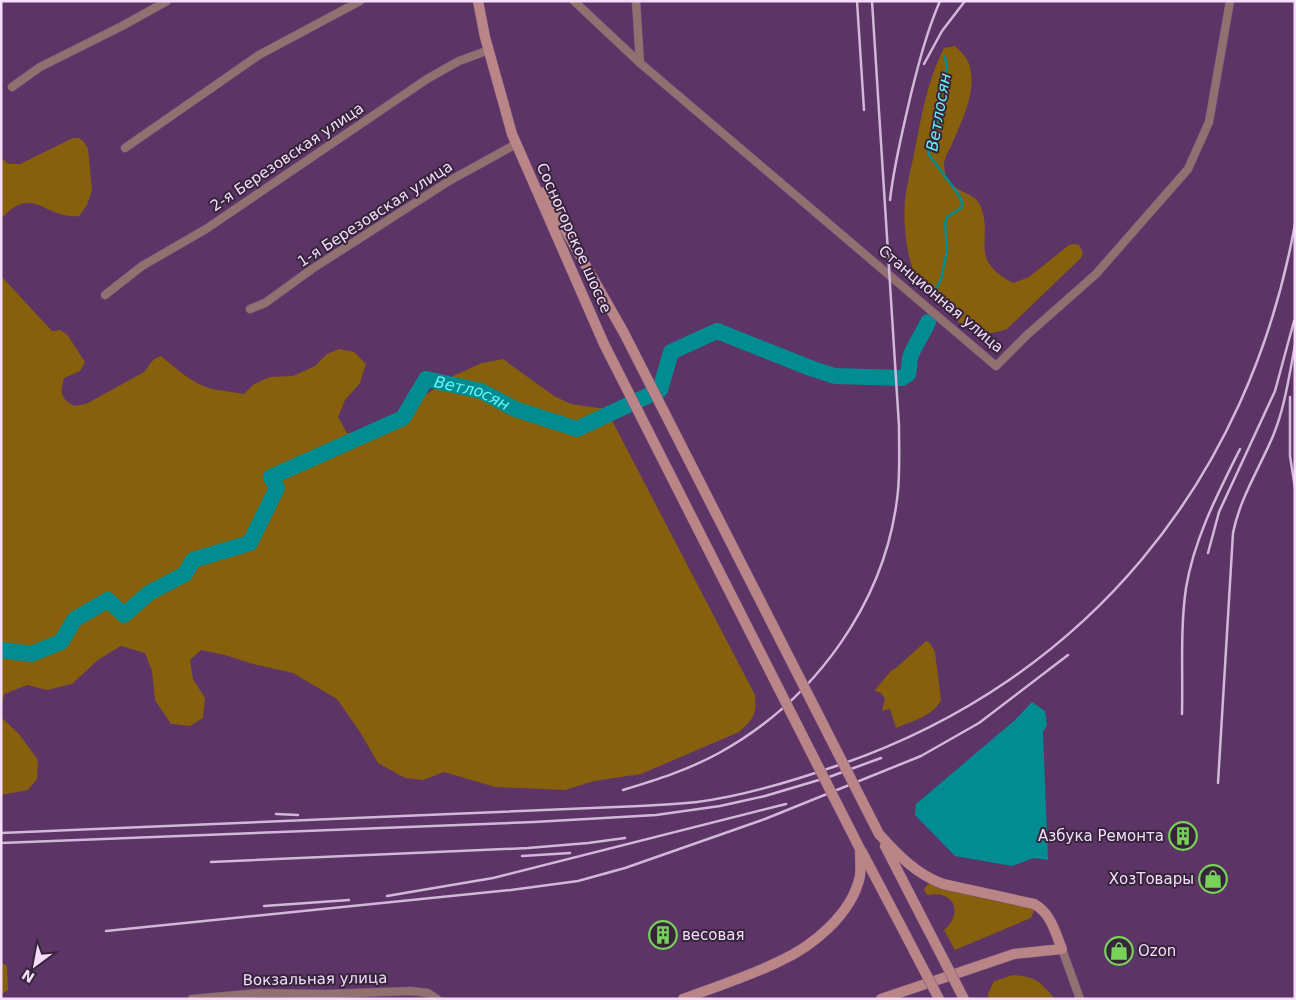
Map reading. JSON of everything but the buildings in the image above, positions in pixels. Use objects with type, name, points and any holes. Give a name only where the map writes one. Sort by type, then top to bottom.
[{"type":"main road","name":"Сосногорское шоссе","points":[[478,1],[489,50],[516,144],[604,344],[860,849],[939,999]]},
{"type":"main road","name":"Сосногорское шоссе","points":[[516,144],[624,333],[964,999]]},
{"type":"main road","points":[[879,834],[908,864],[934,881],[1034,904],[1039,907],[1051,920],[1062,949],[1014,954],[881,999]]},
{"type":"main road","points":[[683,999],[781,961],[819,935],[837,918],[854,892],[860,874],[860,849]]},
{"type":"street","points":[[12,87],[40,67],[167,1]]},
{"type":"street","points":[[126,148],[259,55],[360,1]]},
{"type":"street","name":"Станционная улица","points":[[574,1],[640,64],[996,366],[1027,335],[1096,274],[1188,170],[1209,122],[1230,1]]},
{"type":"street","points":[[636,1],[640,64]]},
{"type":"street","name":"2-я Березовская улица","points":[[105,295],[142,266],[206,229],[427,79],[458,62],[489,50]]},
{"type":"street","name":"1-я Березовская улица","points":[[250,309],[265,303],[312,269],[449,181],[516,144]]},
{"type":"street","points":[[1062,949],[1080,999]]},
{"type":"street","name":"Вокзальная улица","points":[[192,999],[260,993],[326,994],[411,991],[428,993],[437,999]]},
{"type":"shaded area","points":[[955,46],[968,61],[972,84],[968,105],[944,165],[949,181],[960,190],[972,196],[980,205],[984,217],[984,247],[990,265],[999,274],[1013,283],[1029,277],[1069,245],[1079,245],[1083,253],[1081,258],[1007,329],[997,332],[980,333],[967,328],[927,293],[914,272],[906,241],[905,199],[925,100],[933,73],[944,48]]},
{"type":"shaded area","points":[[73,138],[79,138],[88,149],[92,190],[87,205],[79,216],[67,216],[30,203],[21,204],[1,219],[1,157],[8,164],[20,164]]},
{"type":"shaded area","points":[[1,276],[52,331],[61,330],[68,336],[85,362],[80,371],[64,378],[62,395],[74,406],[86,404],[144,372],[154,359],[161,356],[197,383],[212,389],[244,394],[254,384],[270,377],[293,376],[315,366],[327,354],[339,349],[354,352],[366,364],[360,383],[345,400],[338,417],[347,433],[372,432],[453,376],[482,363],[503,359],[554,396],[571,404],[606,409],[755,695],[755,712],[753,716],[748,724],[739,732],[641,774],[594,781],[565,790],[495,787],[444,772],[423,780],[405,778],[378,763],[360,732],[337,699],[293,673],[201,650],[190,660],[193,679],[205,698],[203,718],[190,726],[171,724],[155,700],[152,671],[145,653],[121,646],[99,659],[72,684],[47,690],[27,685],[4,694],[1,712]]},
{"type":"shaded area","points":[[926,641],[930,643],[935,652],[941,700],[938,706],[927,714],[896,728],[890,709],[882,711],[884,697],[877,691],[874,691],[891,671]]},
{"type":"shaded area","points":[[1032,702],[1045,711],[1047,725],[1043,732],[1048,860],[1034,858],[1012,866],[955,856],[915,815],[916,804],[1015,720]]},
{"type":"shaded area","points":[[1,717],[19,734],[38,760],[37,779],[28,790],[1,795]]},
{"type":"shaded area","points":[[930,884],[970,895],[1031,907],[1034,911],[1031,918],[955,950],[944,930],[951,922],[954,907],[949,899],[944,896],[937,894],[927,895],[924,890]]},
{"type":"shaded area","points":[[1,962],[7,966],[8,990],[2,994]]},
{"type":"shaded area","points":[[1013,975],[1037,981],[1055,999],[988,999],[988,994],[994,981]]},
{"type":"waterway","name":"Ветлосян","points":[[935,298],[947,251],[945,223],[947,217],[961,208],[962,204],[956,191],[929,155],[928,148],[937,123],[941,82],[947,69],[945,57]]},
{"type":"waterway","name":"Ветлосян","points":[[1,650],[31,654],[61,642],[75,619],[108,600],[124,615],[149,593],[185,574],[193,560],[250,543],[277,488],[271,477],[403,418],[426,379],[481,391],[515,409],[577,429],[660,390],[671,352],[717,331],[835,376],[902,378],[908,374],[910,358],[928,322]]},
{"type":"railway","points":[[857,1],[864,110]]},
{"type":"railway","points":[[623,790],[684,770],[719,753],[754,731],[786,705],[815,676],[840,643],[862,608],[879,571],[891,532],[898,491],[899,426],[872,1]]},
{"type":"railway","points":[[890,200],[896,160],[920,58],[940,1]]},
{"type":"railway","points":[[924,64],[942,31],[965,1]]},
{"type":"railway","points":[[1,833],[697,802],[751,792],[804,777],[839,765],[928,728],[1008,680],[1080,624],[1143,558],[1196,485],[1239,404],[1272,317],[1295,224]]},
{"type":"railway","points":[[1208,553],[1219,512],[1275,391],[1294,321]]},
{"type":"railway","points":[[1218,783],[1233,533],[1240,508],[1268,448],[1281,414],[1295,345]]},
{"type":"railway","points":[[1290,397],[1290,456],[1295,488]]},
{"type":"railway","points":[[1182,714],[1183,619],[1186,588],[1201,534],[1223,482],[1240,449]]},
{"type":"railway","points":[[106,931],[511,890],[578,881],[625,868],[765,819],[921,756],[979,723],[1068,655]]},
{"type":"railway","points":[[1,843],[534,822],[656,815],[720,806],[765,796],[829,777],[881,758]]},
{"type":"railway","points":[[387,896],[493,878],[786,804]]},
{"type":"railway","points":[[276,814],[298,815]]},
{"type":"railway","points":[[211,862],[528,848],[625,838]]},
{"type":"railway","points":[[522,856],[570,853]]},
{"type":"railway","points":[[264,906],[349,900]]},
{"type":"place","name":"Азбука Ремонта","points":[[1183,836]]},
{"type":"place","name":"ХозТовары","points":[[1213,879]]},
{"type":"place","name":"весовая","points":[[663,935]]},
{"type":"place","name":"Ozon","points":[[1119,951]]}]
